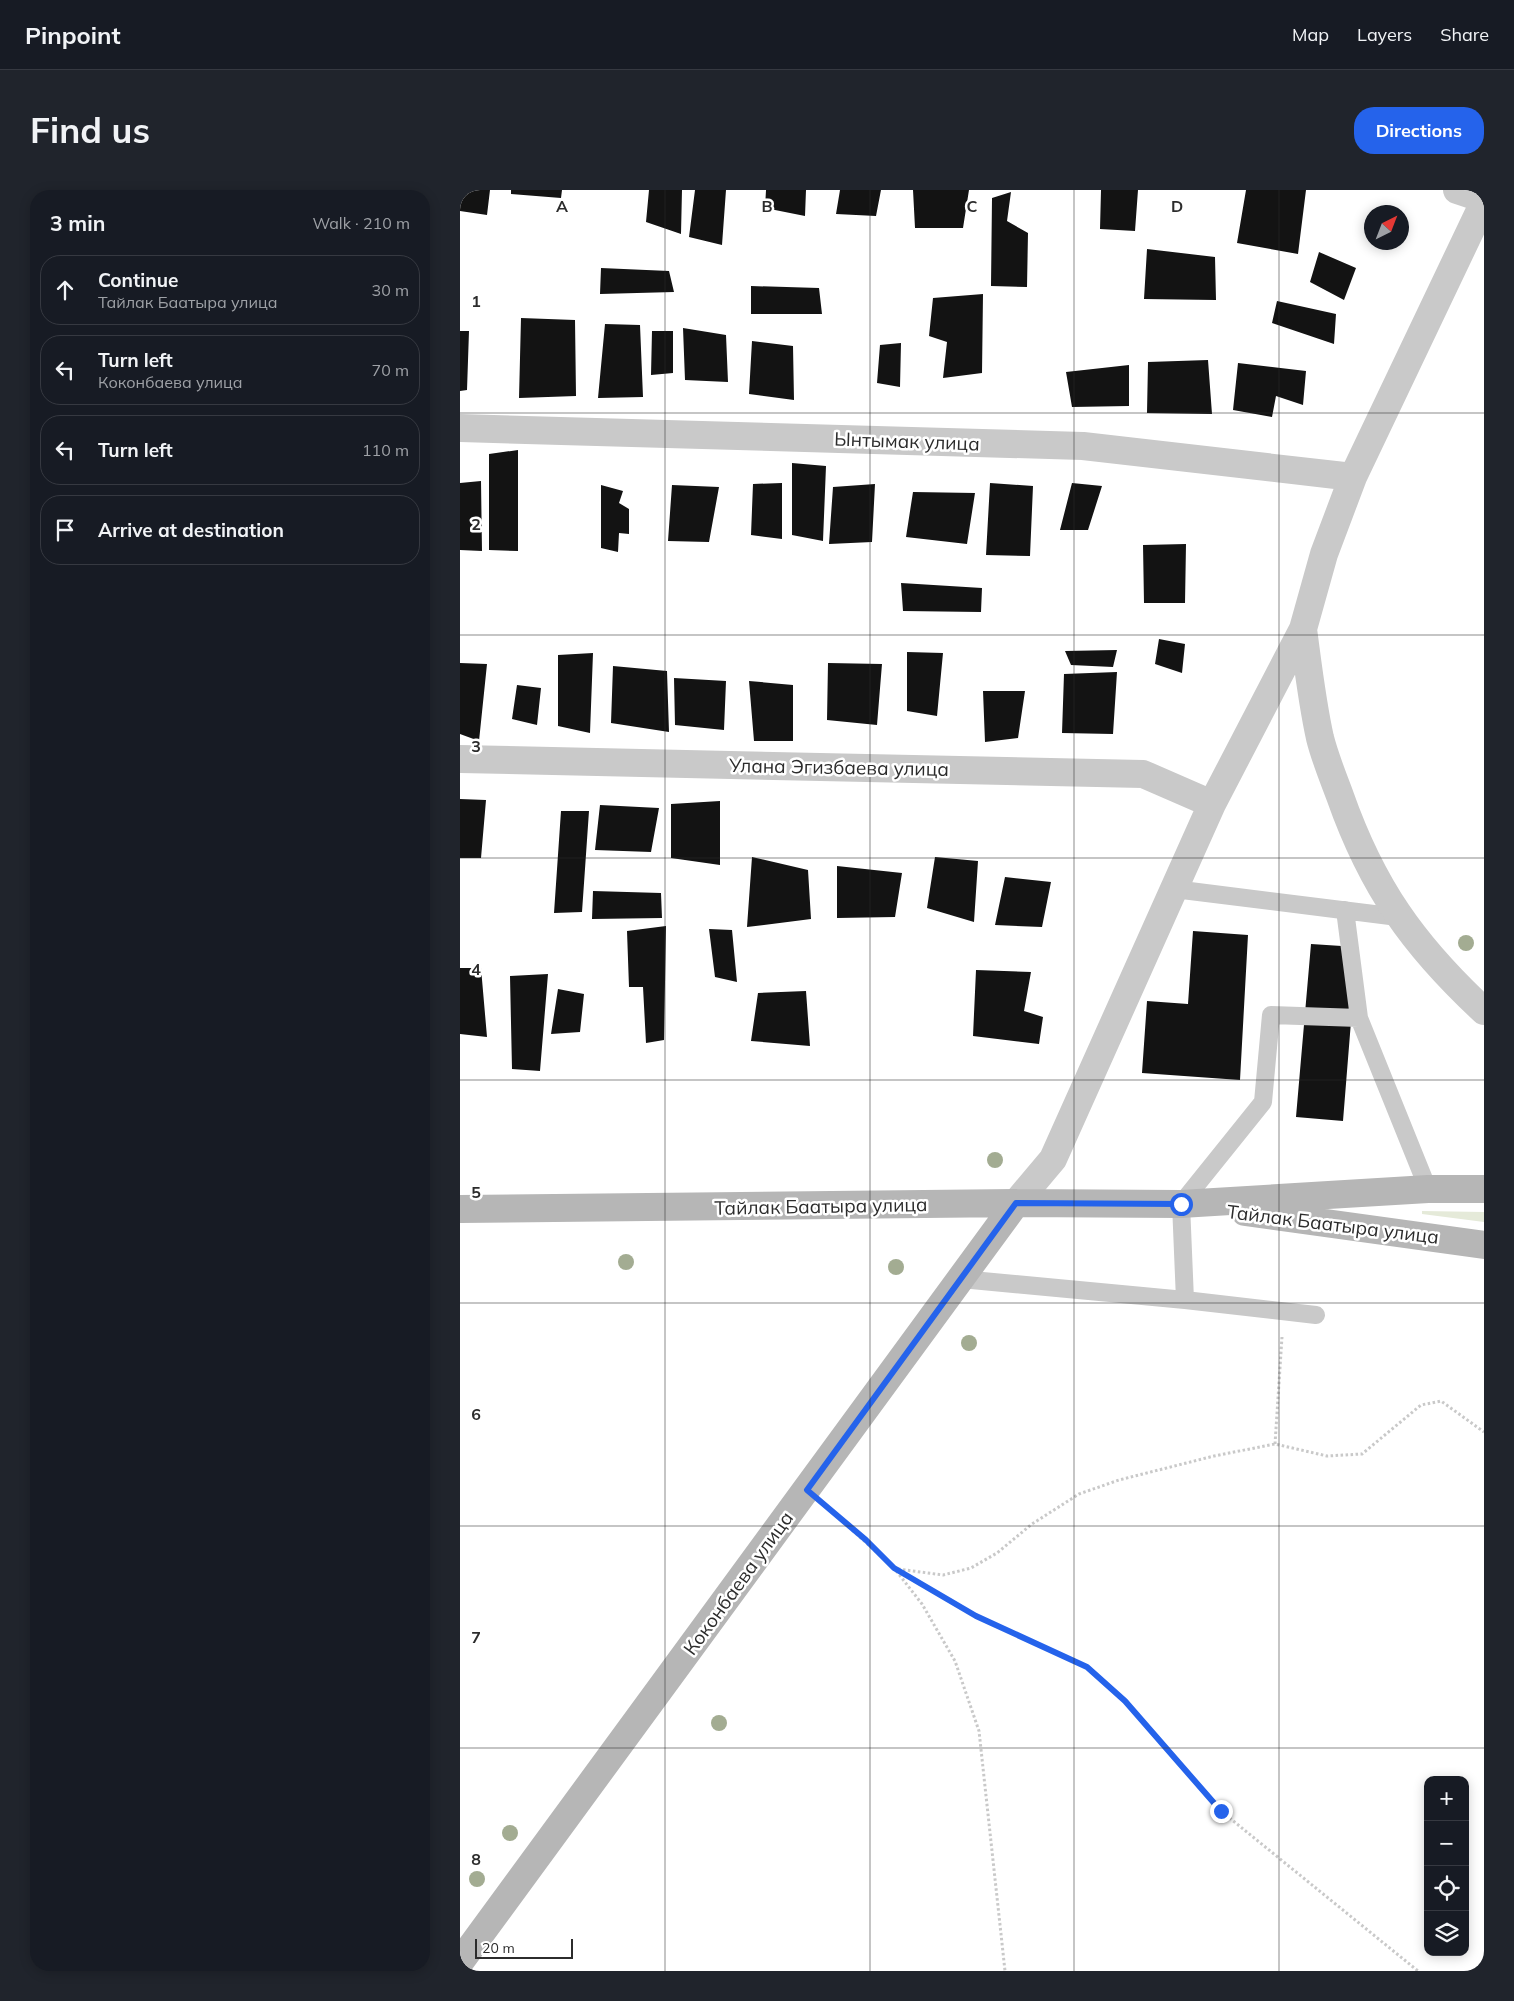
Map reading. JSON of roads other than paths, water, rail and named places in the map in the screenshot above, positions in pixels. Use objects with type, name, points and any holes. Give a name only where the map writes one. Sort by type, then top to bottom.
[{"type":"main road","name":"Тайлак Баатыра улица","points":[[460,1209],[1016,1203],[1181,1204],[1428,1189],[1484,1189]]},
{"type":"main road","name":"Коконбаева улица","points":[[460,1962],[1016,1203]]},
{"type":"main road","name":"Тайлак Баатыра улица","points":[[1181,1204],[1484,1245]]},
{"type":"street","points":[[1016,1203],[1053,1159],[1212,804],[1303,629],[1324,554],[1353,477],[1484,200],[1457,190]]},
{"type":"street","name":"Ынтымак улица","points":[[460,428],[1083,446],[1353,477]]},
{"type":"street","points":[[1303,629],[1321,740],[1350,824],[1372,872],[1398,917],[1432,958],[1484,1011]]},
{"type":"street","name":"Улана Эгизбаева улица","points":[[460,759],[1143,774],[1212,804]]},
{"type":"lane","points":[[1174,889],[1398,917]]},
{"type":"lane","points":[[1345,910],[1360,1018],[1428,1189]]},
{"type":"lane","points":[[1185,1300],[1181,1204],[1263,1102],[1271,1015],[1360,1018]]},
{"type":"lane","points":[[960,1279],[1185,1300],[1316,1315]]}]
